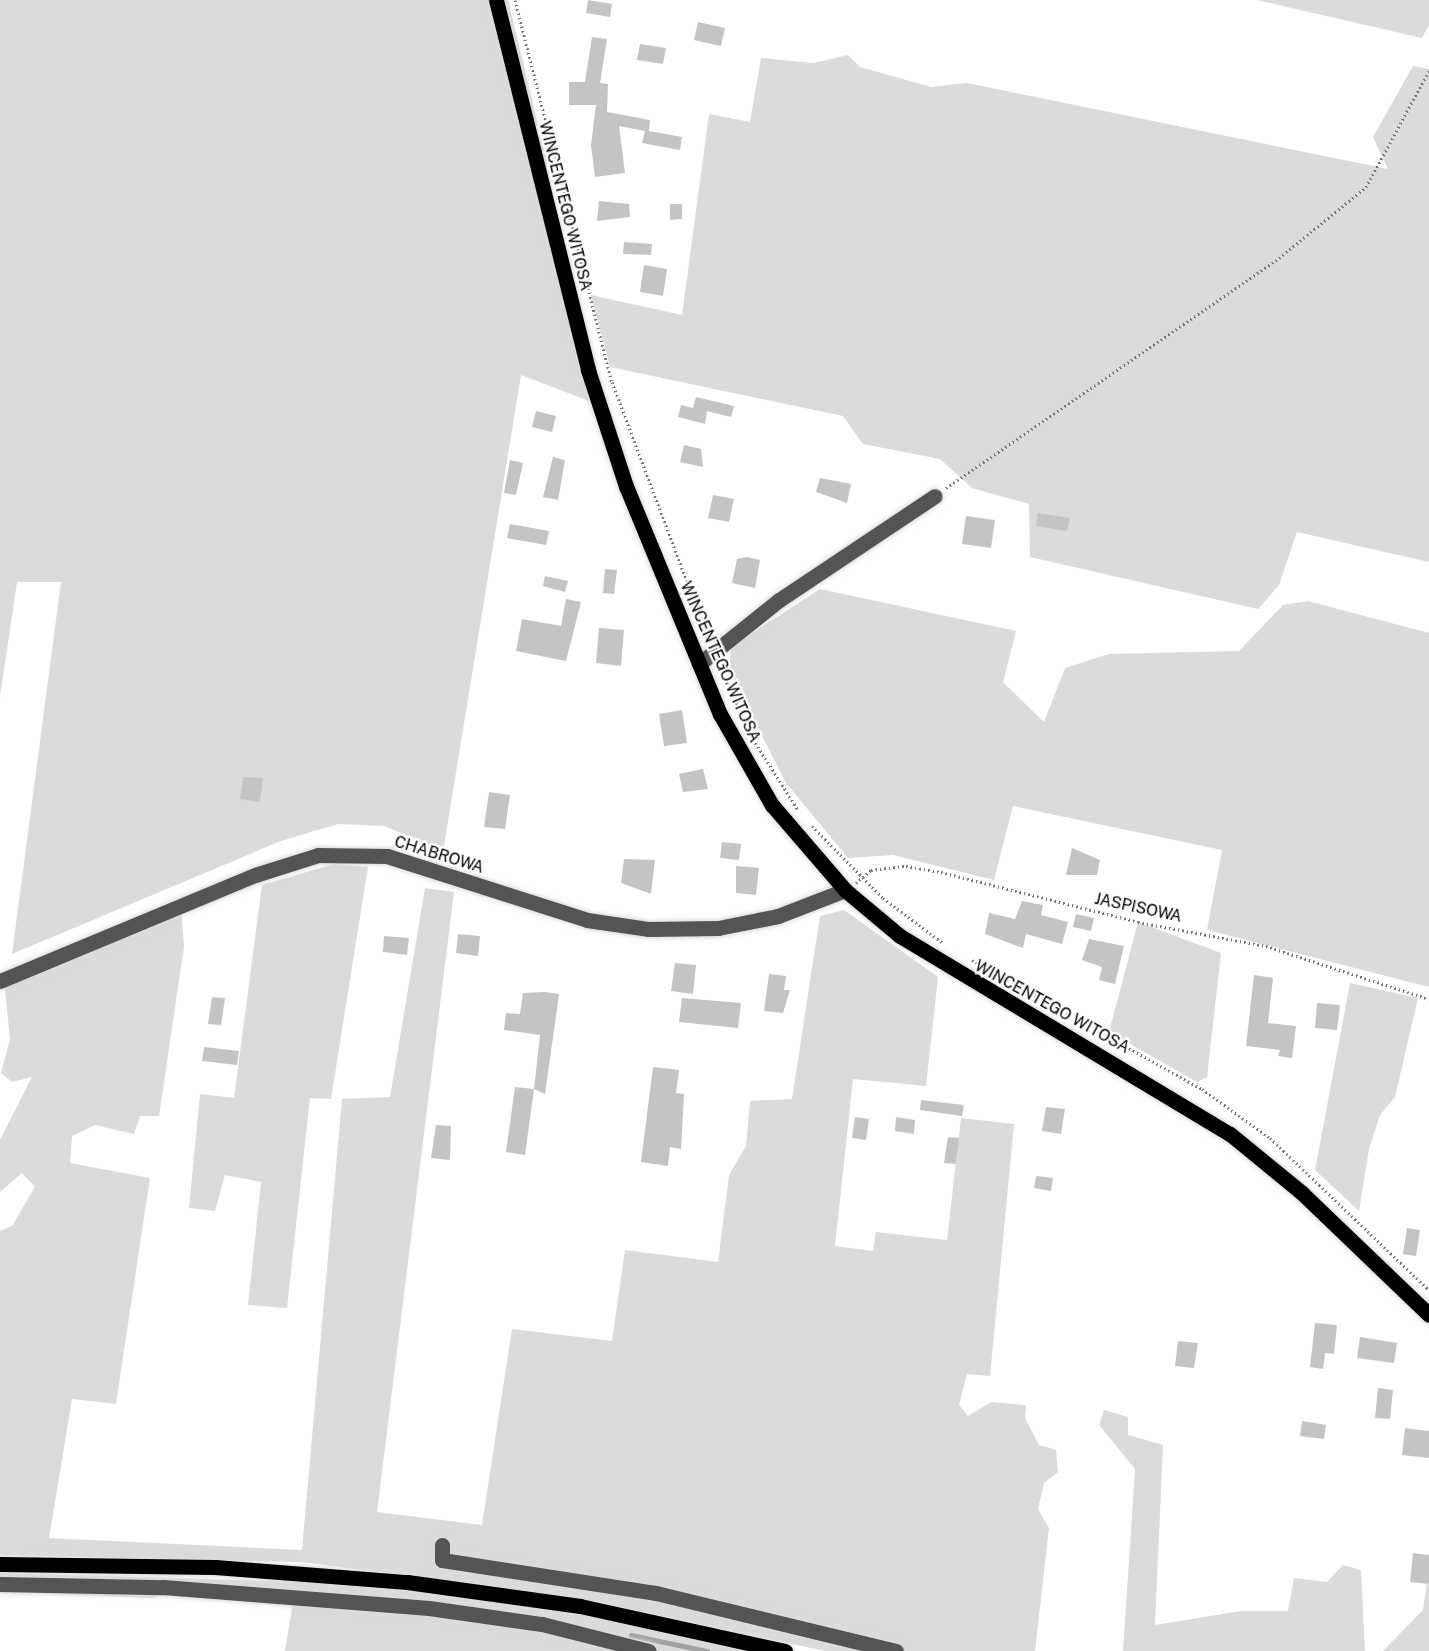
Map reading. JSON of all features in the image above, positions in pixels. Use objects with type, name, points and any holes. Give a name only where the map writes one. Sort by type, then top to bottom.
[{"type":"main road","name":"WINCENTEGO WITOSA","points":[[496,0],[588,370],[626,486],[699,664],[772,806],[845,890],[900,936],[965,979],[1081,1041],[1230,1134],[1302,1193],[1429,1315]]},
{"type":"main road","points":[[0,1564],[215,1567],[407,1582],[591,1608],[785,1651]]},
{"type":"street","points":[[699,664],[779,600],[935,496]]},
{"type":"street","name":"CHABROWA","points":[[0,981],[255,875],[318,855],[387,856],[587,920],[649,929],[718,928],[778,916],[845,890]]},
{"type":"street","points":[[442,1545],[442,1560],[656,1593],[896,1651]]},
{"type":"street","points":[[0,1584],[175,1588],[418,1606],[542,1624],[649,1651]]},
{"type":"path","points":[[515,0],[612,382],[714,654],[753,739],[802,815]]},
{"type":"path","points":[[935,496],[1279,258],[1366,187],[1429,71]]},
{"type":"path","points":[[808,822],[862,880],[952,949]]},
{"type":"path","name":"JASPISOWA","points":[[845,890],[862,880],[871,870],[906,866],[1138,922],[1266,946],[1429,999]]},
{"type":"path","points":[[963,955],[1202,1089],[1316,1178],[1429,1290]]},
{"type":"shaded area","points":[[0,0],[508,0],[545,154],[588,370],[589,401],[521,375],[443,852],[385,826],[338,824],[281,841],[12,954],[61,582],[17,582],[0,697]]},
{"type":"shaded area","points":[[1257,0],[1429,0],[1429,25],[1422,38]]},
{"type":"shaded area","points":[[848,55],[860,67],[931,87],[967,83],[1388,169],[1373,137],[1413,66],[1429,69],[1429,562],[1297,532],[1279,585],[1258,609],[1030,557],[1029,504],[972,488],[940,459],[863,444],[843,416],[610,367],[591,295],[682,315],[709,114],[750,122],[761,58],[813,63]]},
{"type":"shaded area","points":[[820,589],[1016,631],[1003,682],[1044,722],[1065,668],[1109,654],[1239,651],[1283,605],[1308,601],[1429,633],[1429,987],[1207,930],[1222,850],[1013,806],[994,880],[893,855],[848,858],[786,783],[729,671],[731,647]]},
{"type":"shaded area","points":[[334,864],[368,867],[331,1099],[310,1098],[287,1308],[248,1305],[261,1182],[225,1175],[215,1211],[189,1208],[200,1094],[234,1098],[262,885]]},
{"type":"shaded area","points":[[425,888],[454,892],[377,1512],[482,1525],[512,1329],[612,1341],[625,1250],[718,1262],[729,1175],[746,1146],[750,1101],[792,1099],[820,916],[844,910],[938,977],[926,1086],[853,1079],[835,1246],[873,1251],[876,1232],[947,1240],[961,1118],[1014,1124],[990,1376],[967,1374],[959,1405],[968,1416],[991,1402],[1026,1405],[1025,1418],[1039,1445],[1056,1450],[1058,1472],[1044,1483],[1038,1509],[1049,1528],[1035,1651],[825,1651],[573,1597],[301,1562],[0,1555],[0,1231],[12,1226],[35,1187],[22,1173],[0,1192],[0,1140],[32,1077],[12,1082],[1,1073],[10,1039],[4,980],[181,907],[184,947],[159,1116],[140,1116],[134,1134],[95,1125],[72,1136],[70,1163],[150,1178],[116,1404],[72,1399],[49,1538],[302,1550],[342,1099],[390,1097]]},
{"type":"shaded area","points":[[1138,922],[1221,953],[1207,1077],[1197,1082],[1109,1032]]},
{"type":"shaded area","points":[[1350,983],[1418,998],[1395,1097],[1380,1115],[1369,1149],[1359,1211],[1315,1170]]},
{"type":"shaded area","points":[[1104,1410],[1128,1417],[1128,1435],[1163,1445],[1155,1625],[1241,1611],[1288,1611],[1294,1578],[1327,1582],[1343,1565],[1361,1570],[1365,1651],[1123,1651],[1135,1469],[1099,1425]]},
{"type":"shaded area","points":[[1429,1569],[1429,1651],[1383,1651],[1423,1610]]},
{"type":"shaded area","points":[[0,1573],[304,1582],[465,1596],[612,1619],[757,1651],[285,1651],[293,1602],[163,1593],[153,1598],[0,1592]]},
{"type":"building","points":[[588,0],[612,4],[610,17],[586,13]]},
{"type":"building","points":[[698,22],[725,28],[721,46],[694,40]]},
{"type":"building","points":[[592,37],[607,39],[600,83],[608,84],[607,112],[650,120],[649,131],[682,137],[680,150],[642,143],[645,131],[619,126],[625,173],[595,177],[591,145],[596,105],[569,105],[569,82],[585,82]]},
{"type":"building","points":[[640,44],[666,48],[663,64],[637,60]]},
{"type":"building","points":[[599,201],[629,204],[630,217],[597,221]]},
{"type":"building","points":[[670,204],[682,204],[682,219],[670,220]]},
{"type":"building","points":[[624,242],[652,244],[651,255],[623,254]]},
{"type":"building","points":[[644,265],[667,269],[663,296],[640,292]]},
{"type":"building","points":[[696,397],[734,406],[731,417],[707,411],[705,424],[678,417],[681,405],[693,408]]},
{"type":"building","points":[[536,411],[556,416],[552,432],[532,427]]},
{"type":"building","points":[[684,445],[701,449],[703,467],[680,462]]},
{"type":"building","points":[[553,457],[565,460],[558,500],[543,497]]},
{"type":"building","points":[[510,460],[523,463],[516,495],[504,493]]},
{"type":"building","points":[[820,478],[851,484],[847,503],[816,492]]},
{"type":"building","points":[[713,495],[734,499],[729,522],[708,518]]},
{"type":"building","points":[[1038,513],[1070,518],[1067,531],[1036,526]]},
{"type":"building","points":[[966,516],[995,520],[991,548],[962,544]]},
{"type":"building","points":[[510,524],[549,531],[546,545],[507,538]]},
{"type":"building","points":[[747,557],[760,560],[755,588],[732,583],[737,559]]},
{"type":"building","points":[[605,569],[617,570],[614,594],[603,593]]},
{"type":"building","points":[[545,576],[568,581],[565,592],[543,586]]},
{"type":"building","points":[[566,599],[581,602],[566,661],[516,651],[522,619],[561,626]]},
{"type":"building","points":[[599,628],[624,630],[621,666],[596,663]]},
{"type":"building","points":[[682,710],[687,743],[664,746],[659,714]]},
{"type":"building","points":[[703,769],[708,789],[683,792],[679,774]]},
{"type":"building","points":[[243,777],[263,778],[260,802],[240,799]]},
{"type":"building","points":[[489,792],[510,795],[505,829],[484,827]]},
{"type":"building","points":[[722,842],[741,844],[739,860],[720,858]]},
{"type":"building","points":[[1072,848],[1100,860],[1097,875],[1066,875]]},
{"type":"building","points":[[624,859],[655,860],[651,894],[621,883]]},
{"type":"building","points":[[736,866],[759,868],[756,895],[736,893]]},
{"type":"building","points":[[1022,901],[1043,905],[1041,915],[1068,922],[1062,944],[1026,934],[1023,948],[985,934],[989,913],[1015,919]]},
{"type":"building","points":[[1076,914],[1094,918],[1091,931],[1073,927]]},
{"type":"building","points":[[458,934],[480,936],[478,956],[456,953]]},
{"type":"building","points":[[384,936],[409,938],[407,955],[383,952]]},
{"type":"building","points":[[1089,939],[1124,946],[1115,984],[1099,980],[1102,967],[1082,960]]},
{"type":"building","points":[[675,963],[696,965],[693,994],[671,991]]},
{"type":"building","points":[[769,974],[786,976],[784,990],[790,990],[783,1013],[764,1011]]},
{"type":"building","points":[[1254,975],[1273,978],[1268,1023],[1296,1026],[1292,1058],[1278,1056],[1280,1050],[1246,1046]]},
{"type":"building","points":[[523,993],[559,994],[545,1094],[534,1089],[540,1035],[504,1030],[506,1013],[520,1014]]},
{"type":"building","points":[[212,997],[225,998],[221,1025],[208,1024]]},
{"type":"building","points":[[682,998],[741,1003],[738,1028],[679,1022]]},
{"type":"building","points":[[1317,1003],[1340,1005],[1337,1030],[1315,1028]]},
{"type":"building","points":[[204,1047],[239,1051],[237,1065],[202,1061]]},
{"type":"building","points":[[653,1067],[679,1070],[676,1093],[684,1094],[681,1149],[670,1147],[668,1166],[641,1162]]},
{"type":"building","points":[[515,1087],[534,1089],[525,1155],[506,1152]]},
{"type":"building","points":[[921,1100],[964,1105],[962,1116],[920,1110]]},
{"type":"building","points":[[1046,1107],[1065,1109],[1061,1134],[1042,1131]]},
{"type":"building","points":[[855,1117],[869,1119],[866,1140],[852,1138]]},
{"type":"building","points":[[896,1117],[915,1120],[914,1134],[895,1131]]},
{"type":"building","points":[[436,1125],[451,1126],[450,1160],[431,1158]]},
{"type":"building","points":[[948,1137],[959,1138],[956,1164],[944,1163]]},
{"type":"building","points":[[1036,1176],[1053,1178],[1051,1191],[1034,1188]]},
{"type":"building","points":[[1407,1228],[1420,1230],[1416,1256],[1403,1254]]},
{"type":"building","points":[[1315,1323],[1337,1325],[1334,1354],[1325,1353],[1323,1369],[1310,1367]]},
{"type":"building","points":[[1360,1337],[1397,1343],[1394,1363],[1357,1358]]},
{"type":"building","points":[[1178,1341],[1198,1343],[1194,1368],[1175,1366]]},
{"type":"building","points":[[1378,1388],[1393,1390],[1390,1419],[1375,1418]]},
{"type":"building","points":[[1302,1421],[1326,1425],[1324,1439],[1300,1436]]},
{"type":"building","points":[[1405,1428],[1429,1431],[1429,1458],[1402,1455]]},
{"type":"building","points":[[1413,1553],[1429,1555],[1429,1584],[1410,1582]]},
{"type":"waterway","points":[[631,1635],[707,1651]]}]
